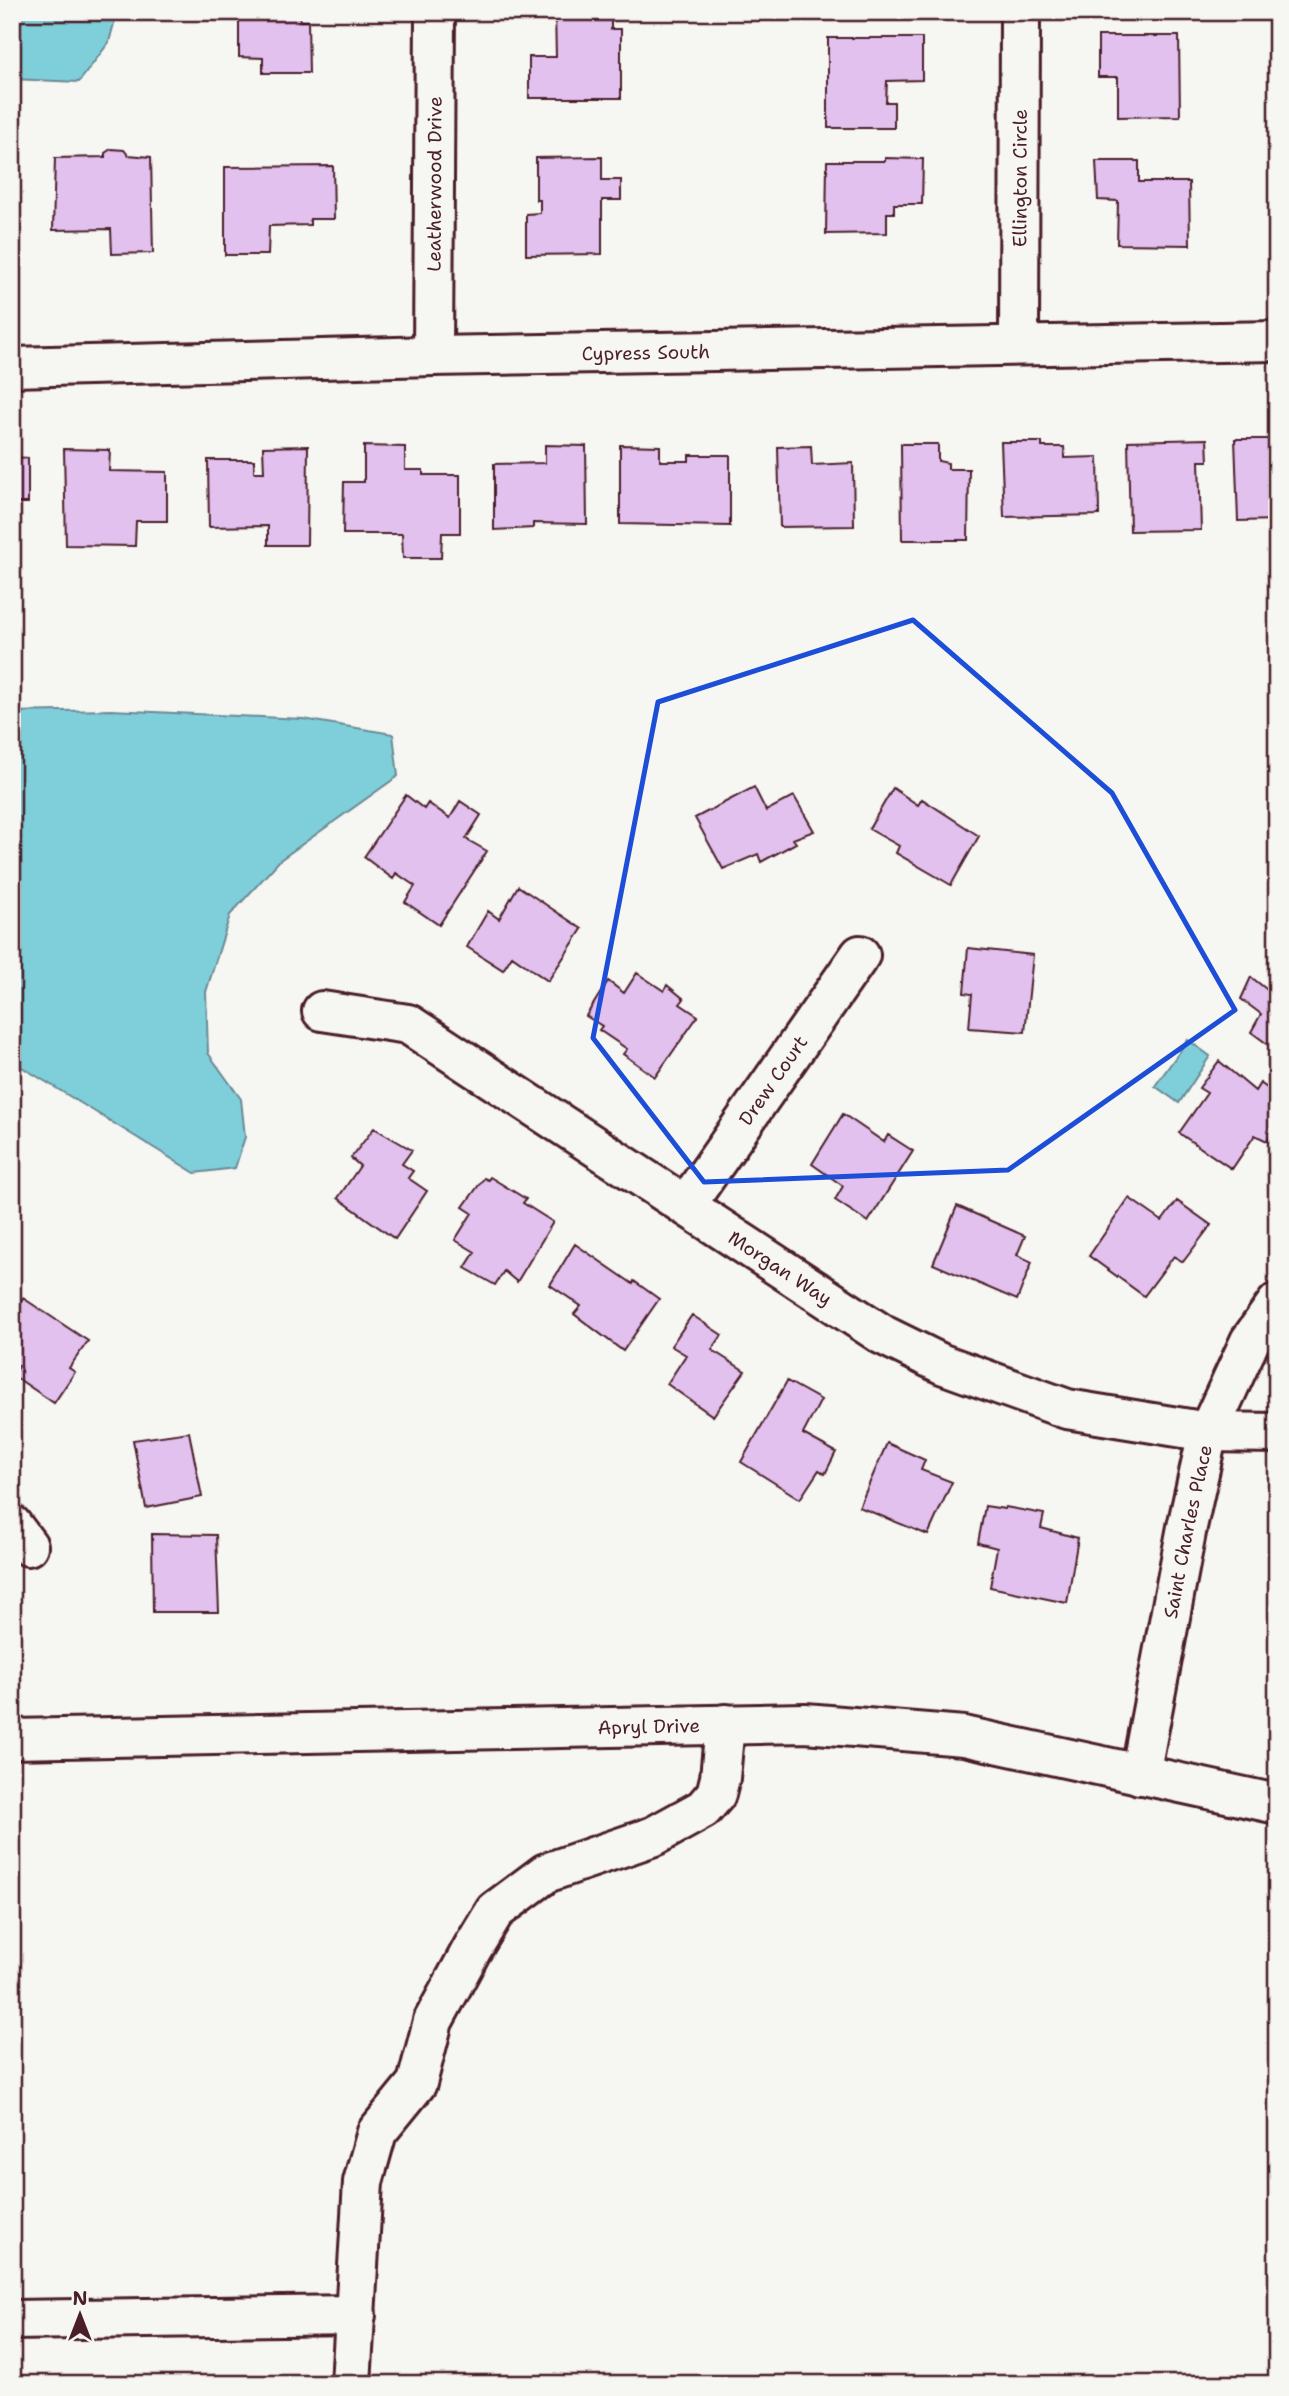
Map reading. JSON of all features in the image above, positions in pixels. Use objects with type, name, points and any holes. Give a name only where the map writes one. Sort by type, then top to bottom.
[{"type":"street","name":"Leatherwood Drive","points":[[433,356],[435,12]]},
{"type":"street","name":"Ellington Circle","points":[[1019,344],[1020,12]]},
{"type":"street","name":"Cypress South","points":[[12,367],[433,356],[1277,341]]},
{"type":"street","name":"Drew Court","points":[[686,1205],[860,955]]},
{"type":"street","name":"Morgan Way","points":[[322,1010],[408,1024],[883,1335],[942,1364],[1067,1409],[1208,1432],[1277,1433]]},
{"type":"street","name":"Saint Charles Place","points":[[1140,1775],[1208,1432],[1250,1341],[1277,1303]]},
{"type":"street","name":"Apryl Drive","points":[[12,1739],[806,1723],[964,1736],[1277,1804]]},
{"type":"street","points":[[351,2384],[363,2182],[377,2132],[417,2083],[433,2021],[495,1911],[546,1873],[654,1836],[703,1809],[716,1794],[720,1779],[725,1724]]},
{"type":"street","points":[[12,2320],[356,2315]]},
{"type":"highlighted area","points":[[913,620],[1112,793],[1235,1010],[1008,1170],[704,1182],[593,1038],[658,702]]},
{"type":"water","points":[[12,12],[117,12],[109,42],[79,82],[12,79]]},
{"type":"water","points":[[111,710],[303,719],[393,734],[398,776],[280,860],[230,915],[206,992],[208,1053],[241,1099],[245,1137],[235,1168],[195,1173],[12,1061],[12,712]]},
{"type":"water","points":[[1188,1040],[1210,1056],[1179,1103],[1155,1086]]},
{"type":"building","points":[[239,12],[335,14],[300,14],[300,21],[308,21],[309,73],[263,73],[263,58],[239,57]]},
{"type":"building","points":[[555,12],[601,12],[601,17],[611,17],[611,29],[621,29],[621,98],[529,98],[529,57],[556,57]]},
{"type":"building","points":[[1098,36],[1179,36],[1180,116],[1118,117],[1118,77],[1098,77]]},
{"type":"building","points":[[828,38],[922,38],[922,80],[887,81],[886,102],[894,102],[894,128],[828,128]]},
{"type":"building","points":[[111,149],[124,150],[128,155],[151,157],[153,253],[112,254],[111,229],[53,230],[55,158],[105,157],[105,153]]},
{"type":"building","points":[[602,157],[602,180],[621,180],[621,200],[602,200],[602,254],[526,255],[526,214],[540,213],[540,200],[536,200],[536,158]]},
{"type":"building","points":[[885,158],[923,159],[922,204],[894,204],[894,213],[887,213],[887,233],[826,234],[827,161],[885,161]]},
{"type":"building","points":[[1096,161],[1139,161],[1139,182],[1189,182],[1190,245],[1117,244],[1118,201],[1098,200]]},
{"type":"building","points":[[333,166],[334,219],[310,219],[310,225],[269,226],[268,255],[225,255],[225,167]]},
{"type":"building","points":[[1207,439],[1208,461],[1199,461],[1201,530],[1130,531],[1128,441]]},
{"type":"building","points":[[1235,439],[1276,439],[1277,520],[1238,521]]},
{"type":"building","points":[[1001,442],[1042,442],[1042,447],[1064,447],[1065,458],[1098,457],[1099,515],[1004,517]]},
{"type":"building","points":[[901,444],[938,444],[938,461],[948,463],[948,469],[969,469],[968,540],[902,540]]},
{"type":"building","points":[[545,445],[586,446],[587,524],[533,523],[533,528],[494,530],[494,464],[545,463]]},
{"type":"building","points":[[620,445],[660,446],[660,461],[689,461],[689,455],[730,455],[730,526],[620,524]]},
{"type":"building","points":[[308,446],[307,545],[268,545],[268,526],[209,527],[208,460],[254,460],[254,472],[264,472],[263,447]]},
{"type":"building","points":[[364,446],[405,447],[405,470],[423,470],[423,475],[460,475],[460,533],[442,533],[441,558],[403,558],[402,534],[343,534],[344,482],[364,482]]},
{"type":"building","points":[[811,446],[812,465],[853,463],[854,526],[780,527],[778,447]]},
{"type":"building","points":[[64,449],[110,450],[109,471],[167,472],[167,521],[136,521],[135,546],[66,545]]},
{"type":"building","points":[[12,457],[28,458],[28,503],[12,503]]},
{"type":"building","points":[[754,787],[766,811],[794,796],[814,831],[793,839],[796,843],[761,862],[758,854],[723,869],[695,818]]},
{"type":"building","points":[[893,788],[918,805],[922,799],[979,836],[951,885],[896,853],[899,846],[869,829]]},
{"type":"building","points":[[406,795],[424,809],[428,803],[450,818],[460,801],[481,815],[466,839],[487,851],[439,925],[405,902],[415,886],[396,873],[393,879],[364,857]]},
{"type":"building","points":[[518,886],[582,929],[548,981],[512,956],[503,970],[467,947],[488,911],[499,919]]},
{"type":"building","points":[[968,948],[1033,955],[1025,1032],[969,1028],[972,994],[964,993]]},
{"type":"building","points":[[637,973],[664,991],[667,985],[684,999],[680,1004],[698,1016],[655,1077],[623,1054],[627,1049],[599,1030],[602,1026],[586,1016],[608,981],[624,993]]},
{"type":"building","points":[[1251,977],[1275,996],[1277,994],[1277,1051],[1251,1032],[1261,1014],[1241,999]]},
{"type":"building","points":[[1219,1061],[1255,1091],[1260,1083],[1277,1095],[1277,1126],[1267,1141],[1255,1135],[1232,1169],[1179,1133],[1207,1093],[1199,1088]]},
{"type":"building","points":[[843,1114],[884,1142],[888,1135],[913,1151],[868,1222],[835,1200],[843,1186],[812,1164]]},
{"type":"building","points":[[374,1128],[412,1150],[402,1164],[413,1171],[408,1178],[427,1191],[395,1239],[338,1198],[360,1166],[351,1158]]},
{"type":"building","points":[[490,1177],[526,1199],[523,1203],[553,1222],[517,1282],[504,1271],[495,1285],[465,1268],[475,1252],[455,1240],[472,1213],[463,1207],[484,1178],[488,1180]]},
{"type":"building","points":[[1129,1198],[1162,1221],[1177,1201],[1211,1225],[1183,1262],[1174,1256],[1144,1296],[1089,1256]]},
{"type":"building","points":[[957,1206],[1025,1236],[1017,1255],[1032,1262],[1017,1300],[933,1264]]},
{"type":"building","points":[[575,1244],[659,1299],[623,1351],[574,1314],[581,1306],[550,1285]]},
{"type":"building","points":[[23,1298],[88,1341],[69,1368],[75,1372],[54,1403],[14,1376],[19,1366],[12,1362],[12,1314]]},
{"type":"building","points":[[692,1315],[722,1335],[712,1350],[745,1371],[713,1416],[667,1384],[686,1355],[671,1346]]},
{"type":"building","points":[[787,1381],[821,1400],[803,1434],[836,1452],[825,1474],[819,1470],[800,1499],[741,1462]]},
{"type":"building","points":[[189,1432],[202,1497],[146,1508],[133,1440]]},
{"type":"building","points":[[887,1443],[925,1460],[921,1470],[952,1482],[928,1535],[859,1507]]},
{"type":"building","points":[[985,1506],[1044,1514],[1041,1528],[1078,1538],[1067,1603],[990,1587],[997,1548],[978,1543]]},
{"type":"building","points":[[152,1534],[216,1535],[219,1612],[153,1612]]}]
